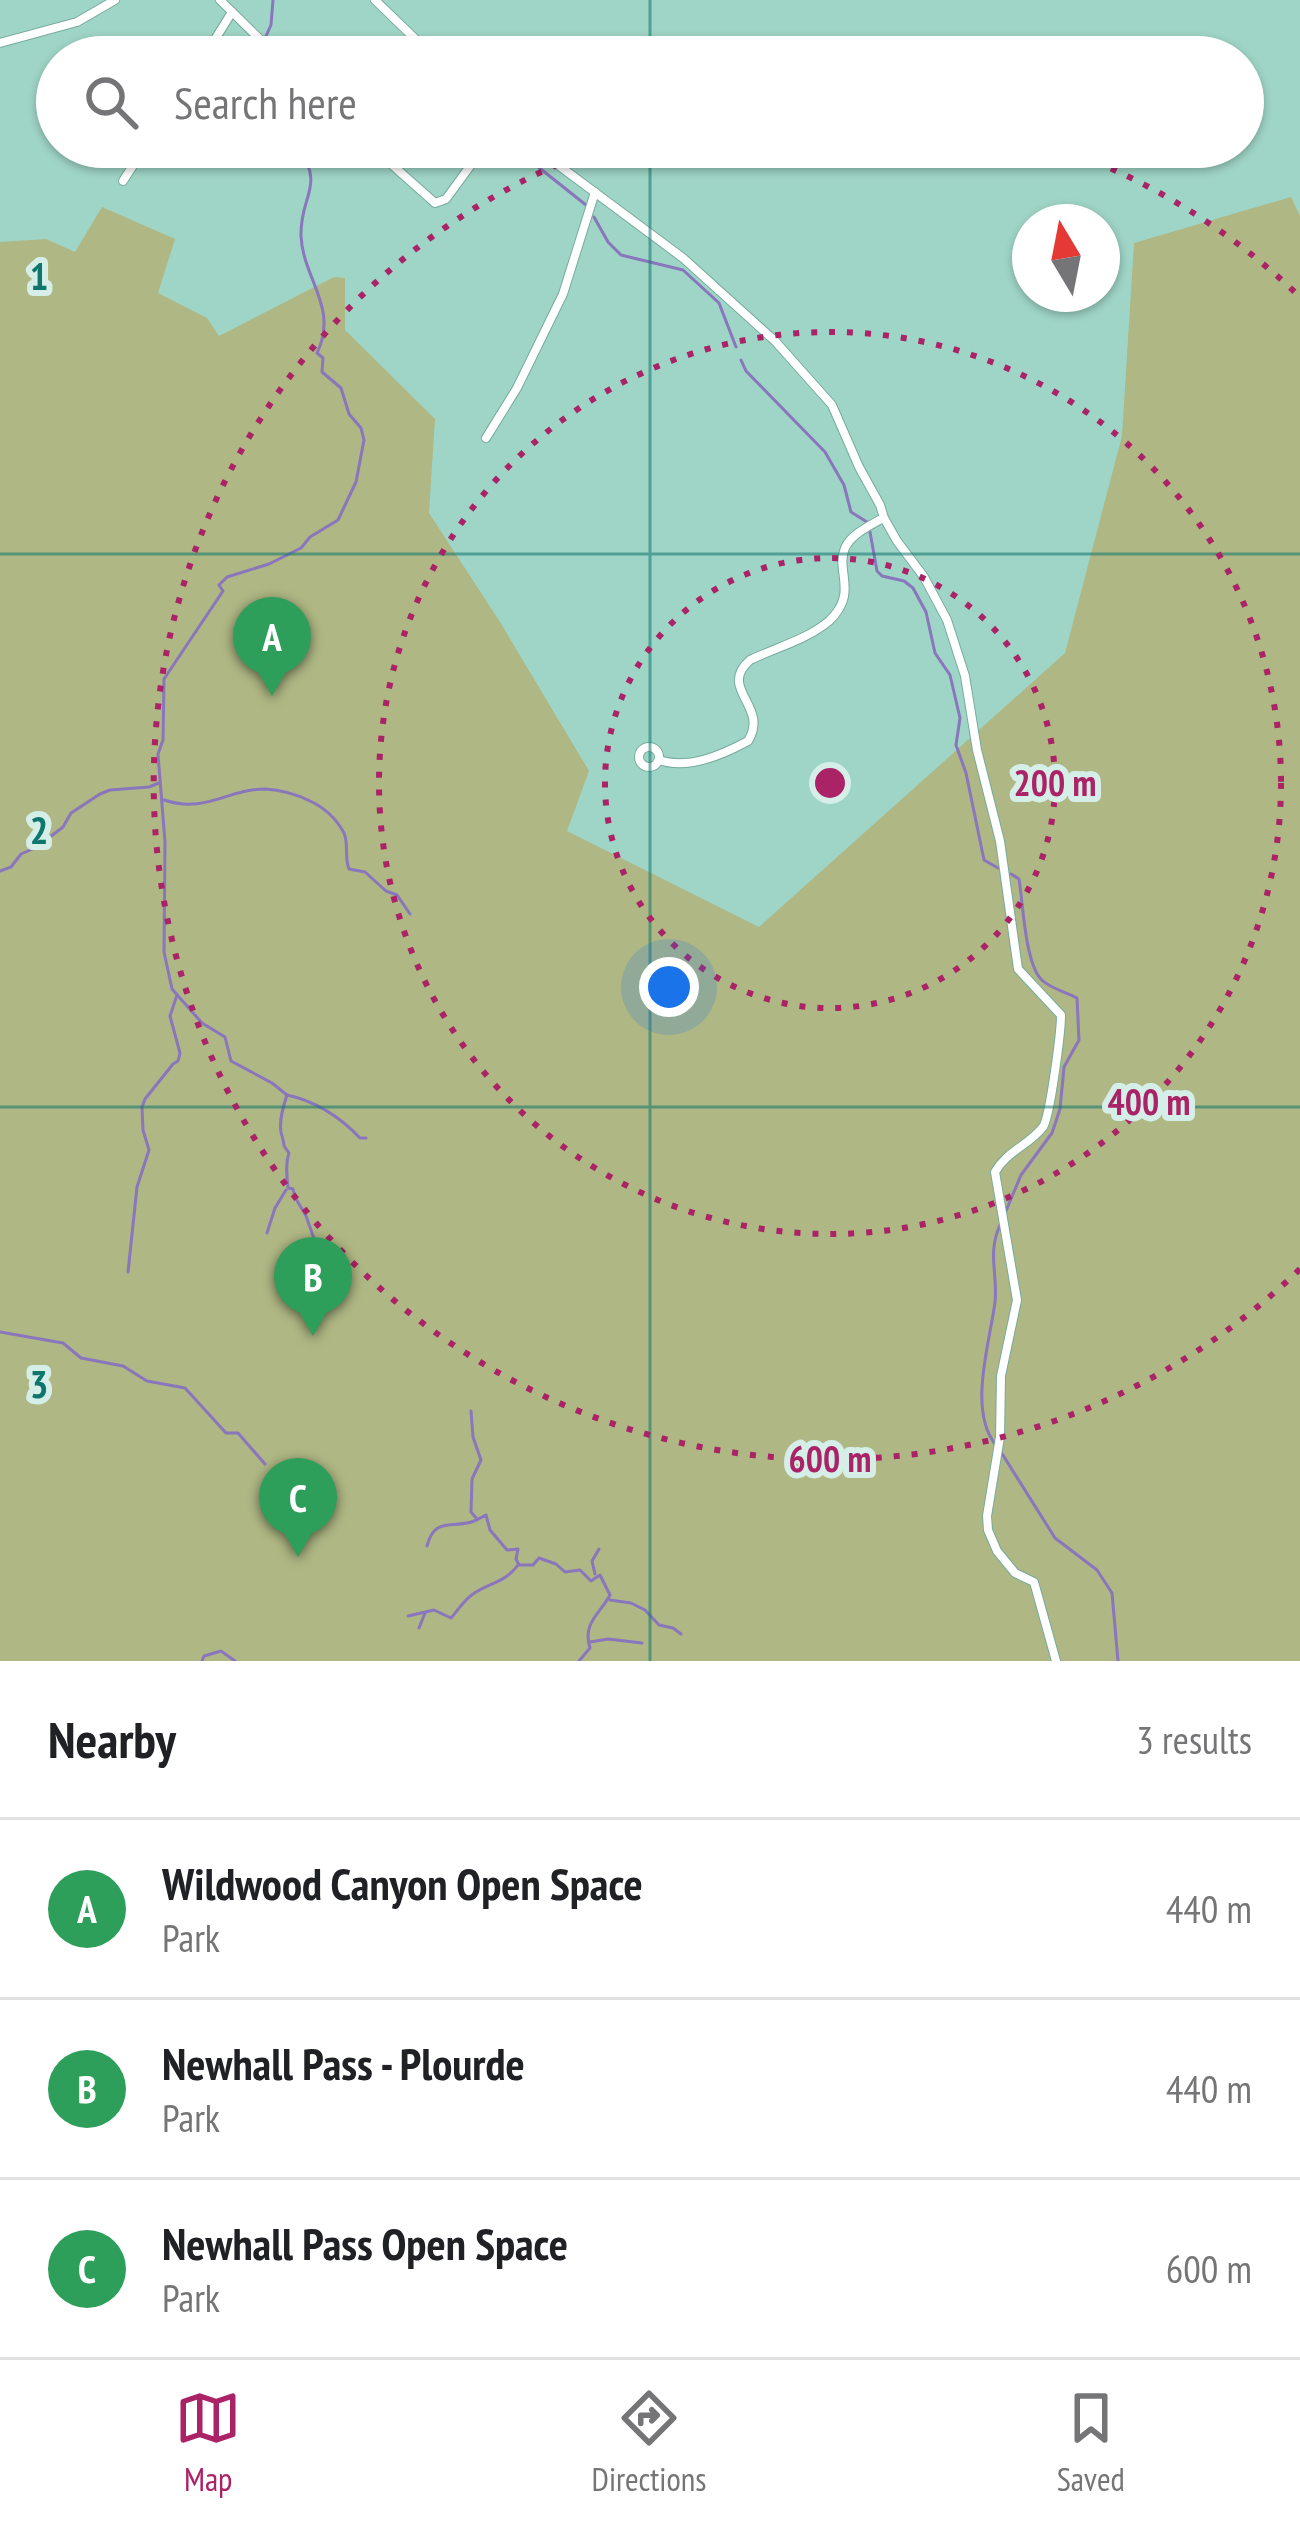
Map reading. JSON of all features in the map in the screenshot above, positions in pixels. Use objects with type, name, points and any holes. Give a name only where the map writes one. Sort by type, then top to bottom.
[{"type":"street","points":[[0,43],[77,22],[115,0]]},
{"type":"street","points":[[220,0],[257,36]]},
{"type":"street","points":[[375,0],[412,36]]},
{"type":"street","points":[[217,36],[232,12]]},
{"type":"street","points":[[123,181],[131,168]]},
{"type":"street","points":[[396,168],[435,203],[442,203],[468,168]]},
{"type":"street","points":[[562,168],[683,257],[775,341],[826,397],[884,518],[925,577],[947,620],[965,676],[1000,842],[1018,969],[1060,1015],[1050,1116],[995,1172],[1017,1300],[1001,1376],[999,1443],[987,1516],[997,1551],[1015,1573],[1034,1582],[1056,1661]]},
{"type":"street","points":[[486,438],[518,388],[563,293],[595,192]]},
{"type":"street","points":[[659,760],[690,762],[748,741],[755,723],[739,685],[742,667],[826,624],[842,603],[843,553],[848,543],[884,518]]},
{"type":"green space","points":[[1291,197],[1300,216],[1300,1661],[0,1661],[0,242],[46,239],[75,252],[102,207],[175,239],[158,293],[207,318],[219,336],[334,277],[345,278],[345,330],[435,419],[429,513],[589,771],[567,831],[759,927],[1065,653],[1122,436],[1134,243]]},
{"type":"waterway","points":[[266,36],[273,0]]},
{"type":"waterway","points":[[309,168],[311,183],[301,236],[324,322],[317,353],[323,358],[322,372],[341,388],[349,414],[361,428],[364,440],[356,482],[338,520],[301,548],[227,577],[219,585],[223,591],[164,679],[163,740],[158,754],[165,842],[164,952],[172,989],[202,1023],[225,1037],[231,1061],[287,1095],[281,1127],[289,1153],[288,1188],[293,1189],[306,1216],[321,1264]]},
{"type":"waterway","points":[[539,168],[586,205]]},
{"type":"waterway","points":[[594,217],[621,255],[683,270],[719,303],[736,347]]},
{"type":"waterway","points":[[741,360],[746,371],[825,452],[844,485],[851,512],[867,522]]},
{"type":"waterway","points":[[870,532],[877,571],[913,588],[926,612],[935,653],[950,675],[960,718],[956,745],[984,860],[998,868]]},
{"type":"waterway","points":[[0,871],[100,794],[159,783]]},
{"type":"waterway","points":[[164,800],[204,803],[265,789],[305,799],[325,810],[341,828],[349,869],[365,872],[397,895],[410,914]]},
{"type":"waterway","points":[[1006,1211],[1021,1175],[1052,1133],[1064,1067],[1079,1040],[1077,998],[1037,974],[1019,879],[1011,874]]},
{"type":"waterway","points":[[128,1272],[137,1187],[149,1150],[142,1107],[178,1061],[170,1016],[177,995]]},
{"type":"waterway","points":[[287,1095],[317,1106],[366,1138]]},
{"type":"waterway","points":[[267,1233],[286,1190]]},
{"type":"waterway","points":[[995,1444],[987,1429],[982,1394],[995,1302],[994,1245],[1000,1225]]},
{"type":"waterway","points":[[0,1332],[63,1343],[81,1358],[123,1366],[147,1381],[185,1388],[226,1433],[238,1433],[265,1464]]},
{"type":"waterway","points":[[471,1411],[481,1460],[472,1479],[471,1512],[477,1519]]},
{"type":"waterway","points":[[1001,1452],[1055,1538],[1097,1570],[1112,1593],[1118,1661]]},
{"type":"waterway","points":[[427,1546],[437,1528],[486,1515],[490,1530],[507,1550],[518,1549],[519,1565],[533,1565],[539,1558],[565,1572],[580,1570],[591,1581],[600,1575],[610,1595],[590,1625],[590,1648],[579,1661]]},
{"type":"waterway","points":[[595,1574],[592,1561],[599,1549]]},
{"type":"waterway","points":[[408,1616],[434,1610],[451,1618],[470,1596],[503,1579],[518,1565]]},
{"type":"waterway","points":[[610,1600],[631,1603],[659,1625],[681,1634]]},
{"type":"waterway","points":[[419,1628],[425,1613]]},
{"type":"waterway","points":[[590,1642],[642,1643]]},
{"type":"waterway","points":[[202,1661],[221,1651],[235,1661]]},
{"type":"place","name":"Wildwood Canyon Open Space","points":[[272,696]]},
{"type":"place","name":"Newhall Pass - Plourde","points":[[313,1336]]},
{"type":"place","name":"Newhall Pass Open Space","points":[[298,1557]]}]
